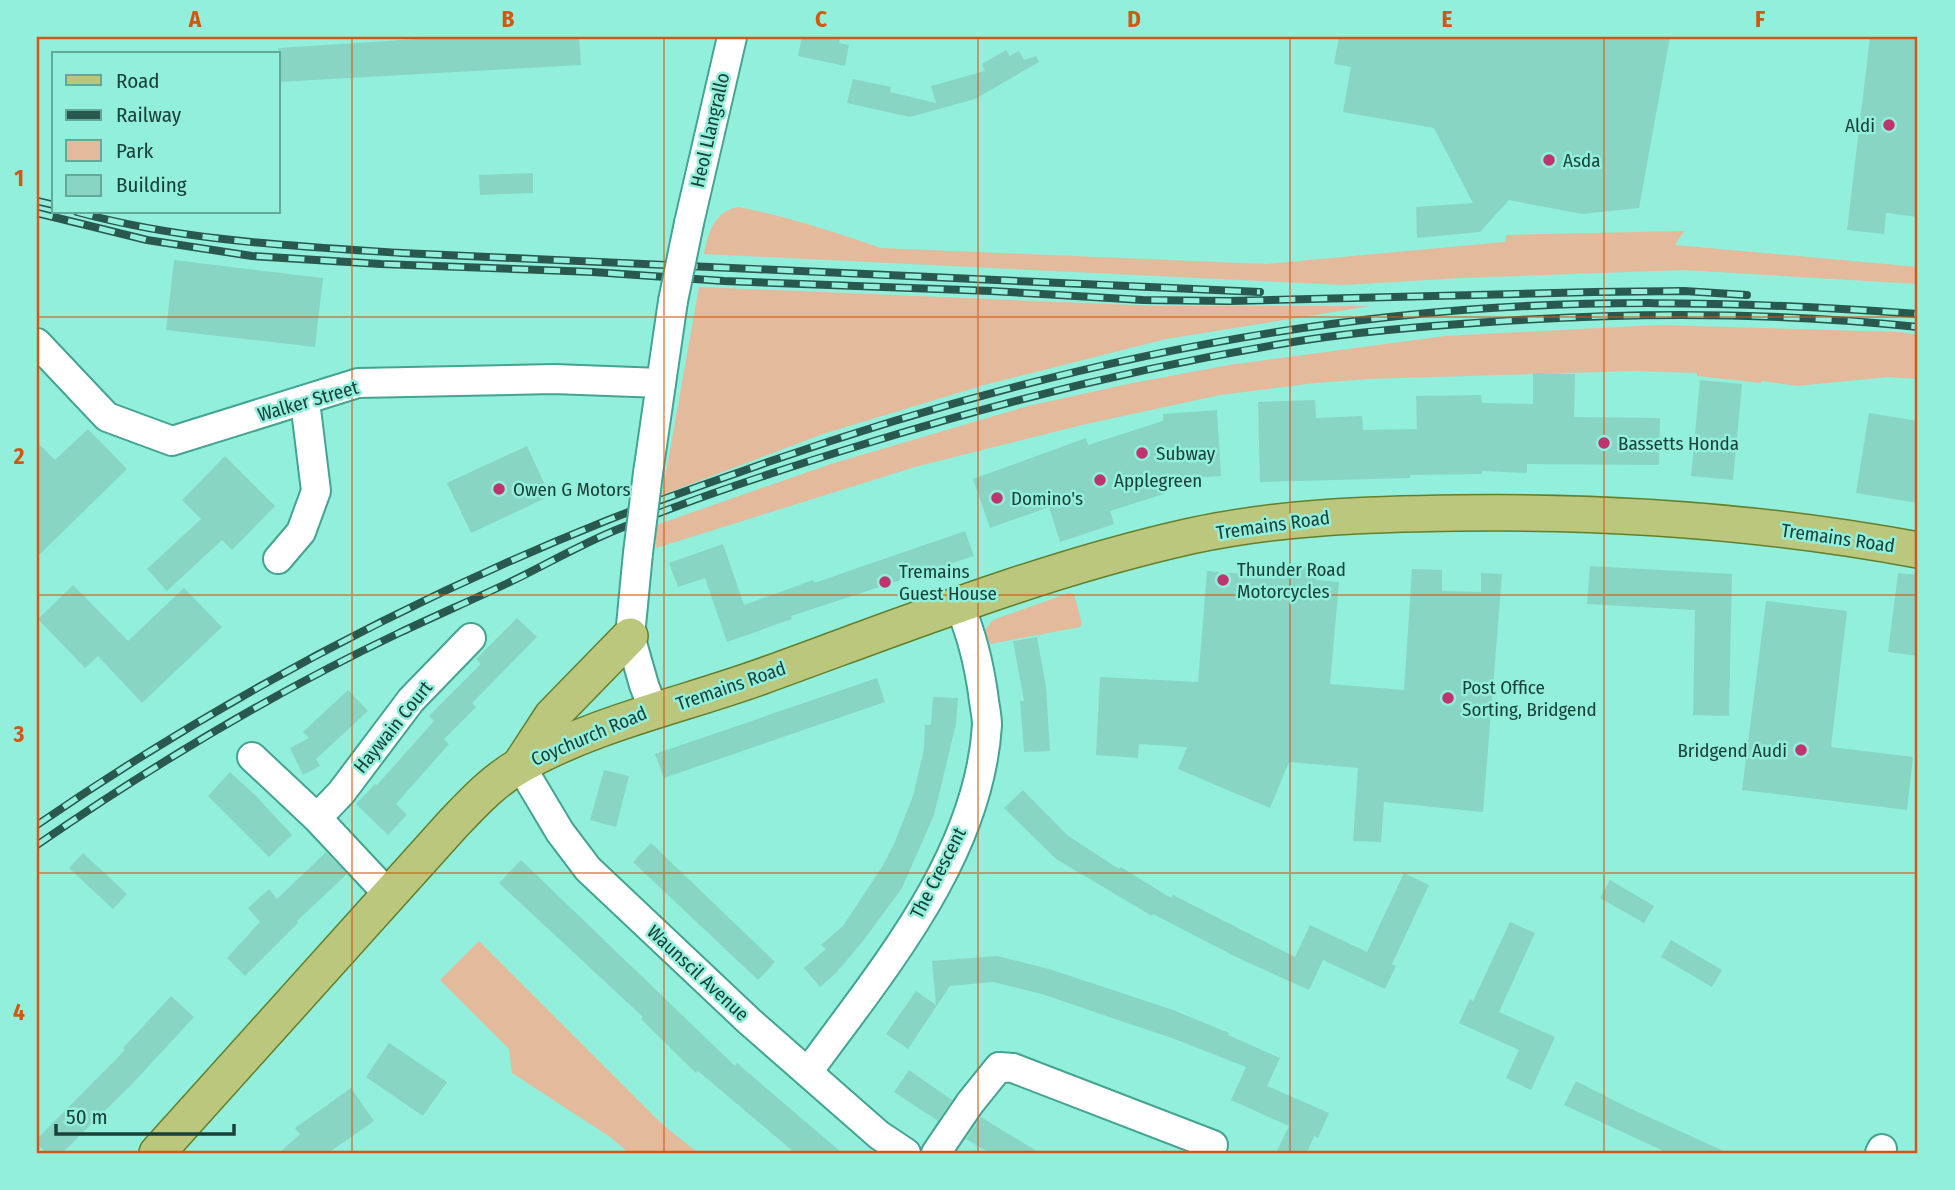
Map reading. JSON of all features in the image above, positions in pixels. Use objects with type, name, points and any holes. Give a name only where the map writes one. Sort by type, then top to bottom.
[{"type":"main road","name":"Tremains Road","points":[[654,712],[1076,566],[1190,537],[1314,517],[1523,512],[1618,516],[1734,524],[1860,539],[1918,550]]},
{"type":"main road","points":[[520,765],[552,716],[630,636]]},
{"type":"main road","name":"Coychurch Road","points":[[157,1153],[422,857],[485,791],[520,765],[564,744],[654,712]]},
{"type":"street","name":"Heol Llangrallo","points":[[689,223],[732,37]]},
{"type":"street","name":"Coychurch Road","points":[[654,712],[643,685],[630,636],[660,383],[689,223]]},
{"type":"street","name":"Walker Street","points":[[37,343],[107,417],[172,441],[358,383],[554,379],[660,383]]},
{"type":"street","points":[[278,559],[301,532],[316,491],[305,401]]},
{"type":"street","name":"The Crescent","points":[[808,1072],[917,919],[956,845],[968,810],[983,760],[987,722],[975,643],[960,606]]},
{"type":"street","name":"Haywain Court","points":[[317,818],[341,793],[411,700],[471,638]]},
{"type":"street","points":[[252,757],[317,818],[389,895]]},
{"type":"street","name":"Waunscil Avenue","points":[[520,765],[560,832],[588,869],[749,1021],[879,1135],[906,1153]]},
{"type":"street","points":[[936,1153],[999,1066],[1013,1068],[1213,1145]]},
{"type":"green space","points":[[739,207],[811,225],[881,248],[1266,264],[1505,242],[1506,235],[1684,231],[1675,245],[1918,267],[1918,284],[1683,270],[1343,285],[704,254],[718,218]]},
{"type":"green space","points":[[699,287],[1157,306],[1371,306],[1166,339],[984,385],[823,434],[662,495]]},
{"type":"green space","points":[[1658,325],[1899,332],[1918,335],[1918,379],[1888,377],[1797,386],[1697,376],[1697,373],[1633,371],[1369,379],[1220,395],[1082,425],[915,467],[656,548],[656,525],[831,464],[1028,406],[1229,365],[1445,336]]},
{"type":"green space","points":[[1069,593],[1074,594],[1082,624],[1080,627],[990,644],[985,630],[993,620]]},
{"type":"green space","points":[[479,941],[662,1124],[698,1153],[629,1153],[610,1137],[512,1073],[509,1049],[440,980]]},
{"type":"building","points":[[450,37],[579,37],[581,65],[280,82],[278,48]]},
{"type":"building","points":[[802,37],[840,37],[839,43],[849,45],[845,66],[798,56]]},
{"type":"building","name":"Asda","points":[[1339,37],[1670,37],[1639,208],[1582,214],[1509,200],[1480,232],[1417,238],[1416,207],[1473,203],[1434,128],[1343,112],[1351,67],[1334,64]]},
{"type":"building","name":"Aldi","points":[[1870,37],[1918,37],[1918,217],[1886,213],[1884,234],[1847,230]]},
{"type":"building","points":[[1006,50],[1010,56],[1019,51],[1024,60],[1036,56],[1039,62],[975,99],[910,117],[847,103],[853,79],[891,87],[890,92],[936,103],[931,86],[985,71],[982,64]]},
{"type":"building","points":[[533,173],[533,193],[480,195],[479,175]]},
{"type":"building","points":[[174,260],[323,278],[315,347],[166,330]]},
{"type":"building","points":[[1533,373],[1575,374],[1574,417],[1660,418],[1659,465],[1527,464],[1527,473],[1482,471],[1482,474],[1410,475],[1410,478],[1260,482],[1258,402],[1315,400],[1316,418],[1362,416],[1363,430],[1417,429],[1416,396],[1481,395],[1482,403],[1533,404]]},
{"type":"building","points":[[1700,380],[1742,384],[1733,480],[1691,476]]},
{"type":"building","points":[[1217,410],[1221,476],[1159,480],[1164,494],[1110,511],[1114,524],[1060,542],[1049,507],[990,528],[973,479],[1086,438],[1088,445],[1163,421],[1163,414]]},
{"type":"building","points":[[1869,413],[1918,421],[1918,503],[1856,493]]},
{"type":"building","points":[[88,429],[127,469],[37,557],[37,442],[55,460]]},
{"type":"building","name":"Owen G Motors","points":[[527,446],[550,496],[471,533],[447,483]]},
{"type":"building","points":[[225,456],[275,506],[232,550],[222,540],[167,591],[147,569],[201,519],[182,500]]},
{"type":"building","points":[[965,531],[974,556],[791,616],[792,619],[727,642],[705,578],[678,587],[669,563],[723,544],[744,605]]},
{"type":"building","points":[[1270,564],[1317,568],[1316,580],[1339,582],[1330,684],[1404,690],[1412,569],[1442,570],[1442,591],[1481,592],[1481,573],[1502,574],[1483,812],[1384,802],[1381,842],[1353,841],[1358,768],[1289,762],[1270,808],[1178,769],[1187,747],[1139,744],[1138,758],[1096,755],[1100,677],[1198,682],[1207,571],[1269,576]]},
{"type":"building","points":[[1590,566],[1732,574],[1729,716],[1693,715],[1695,610],[1587,604]]},
{"type":"building","points":[[1898,573],[1918,575],[1918,656],[1888,652]]},
{"type":"building","points":[[73,585],[128,641],[184,588],[222,627],[142,703],[98,656],[85,668],[38,619]]},
{"type":"building","points":[[1766,601],[1847,611],[1831,747],[1913,757],[1907,810],[1742,790]]},
{"type":"building","points":[[517,618],[537,637],[472,703],[476,707],[444,739],[449,744],[396,804],[407,815],[388,835],[356,804],[377,785],[434,721],[429,716],[481,664],[476,659]]},
{"type":"building","points":[[1037,637],[1046,687],[1050,751],[1024,752],[1020,701],[1024,701],[1013,641]]},
{"type":"building","points":[[877,678],[885,702],[664,778],[655,754]]},
{"type":"building","points":[[348,690],[368,711],[316,759],[320,766],[303,775],[290,748],[309,738],[303,732]]},
{"type":"building","points":[[933,697],[958,698],[956,724],[934,815],[902,888],[863,941],[836,973],[820,987],[804,968],[826,949],[821,945],[843,926],[894,844],[913,796],[924,749],[925,725],[931,725]]},
{"type":"building","points":[[604,770],[629,776],[616,827],[590,820]]},
{"type":"building","points":[[230,772],[292,835],[269,857],[208,796]]},
{"type":"building","points":[[1023,790],[1067,835],[1119,869],[1121,867],[1171,898],[1173,895],[1295,957],[1310,925],[1367,952],[1404,873],[1429,885],[1392,964],[1396,966],[1385,989],[1323,960],[1309,990],[1238,958],[1153,914],[1152,916],[1056,859],[1004,808]]},
{"type":"building","points":[[651,843],[775,962],[758,980],[633,862]]},
{"type":"building","points":[[326,852],[347,874],[297,921],[298,923],[245,976],[227,958],[260,922],[248,908],[269,889],[277,899]]},
{"type":"building","points":[[83,853],[127,894],[113,909],[69,868]]},
{"type":"building","points":[[521,860],[735,1066],[737,1063],[842,1153],[795,1153],[698,1071],[696,1073],[641,1019],[643,1017],[499,883]]},
{"type":"building","points":[[1610,880],[1654,906],[1644,923],[1600,898]]},
{"type":"building","points":[[1510,922],[1535,933],[1499,1012],[1555,1037],[1531,1090],[1506,1078],[1519,1050],[1459,1023],[1470,999],[1473,1001]]},
{"type":"building","points":[[1671,940],[1722,970],[1712,987],[1661,957]]},
{"type":"building","points":[[997,956],[1049,969],[1173,1010],[1280,1058],[1267,1086],[1329,1113],[1318,1138],[1314,1136],[1307,1153],[1276,1153],[1289,1126],[1231,1100],[1246,1067],[1172,1038],[1042,994],[993,982],[950,986],[908,1049],[886,1034],[916,991],[936,1005],[932,961]]},
{"type":"building","points":[[171,996],[194,1017],[133,1083],[62,1153],[47,1153],[37,1144],[37,1139],[125,1050],[123,1048]]},
{"type":"building","points":[[389,1043],[447,1082],[423,1116],[366,1077]]},
{"type":"building","points":[[909,1070],[952,1100],[938,1121],[894,1092]]},
{"type":"building","points":[[1576,1081],[1728,1153],[1668,1153],[1564,1105]]},
{"type":"building","points":[[351,1088],[374,1121],[328,1153],[279,1153],[300,1134],[295,1128]]},
{"type":"building","points":[[981,1117],[1040,1153],[990,1153],[966,1139]]},
{"type":"railway","points":[[37,201],[52,205]]},
{"type":"railway","points":[[37,213],[147,240],[252,256],[724,281],[991,291],[1143,300],[1229,301],[1684,291],[1747,295]]},
{"type":"railway","points":[[85,214],[198,236],[320,248],[1260,292]]},
{"type":"railway","points":[[37,825],[104,780],[243,696],[386,619],[459,584],[668,497],[844,437],[997,391],[1231,340],[1310,327],[1455,311],[1521,306],[1654,303],[1786,306],[1918,314]]},
{"type":"railway","points":[[37,845],[124,787],[260,705],[352,656],[602,536],[774,472],[977,411],[1191,360],[1299,341],[1394,329],[1650,315],[1811,318],[1918,327]]},
{"type":"place","name":"Aldi","points":[[1889,125]]},
{"type":"place","name":"Asda","points":[[1549,160]]},
{"type":"place","name":"Bassetts Honda","points":[[1604,443]]},
{"type":"place","name":"Subway","points":[[1142,453]]},
{"type":"place","name":"Applegreen","points":[[1100,480]]},
{"type":"place","name":"Owen G Motors","points":[[499,489]]},
{"type":"place","name":"Domino's","points":[[997,498]]},
{"type":"place","name":"Thunder Road Motorcycles","points":[[1223,580]]},
{"type":"place","name":"Tremains Guest House","points":[[885,582]]},
{"type":"place","name":"Post Office Sorting, Bridgend","points":[[1448,698]]},
{"type":"place","name":"Bridgend Audi","points":[[1801,750]]}]
